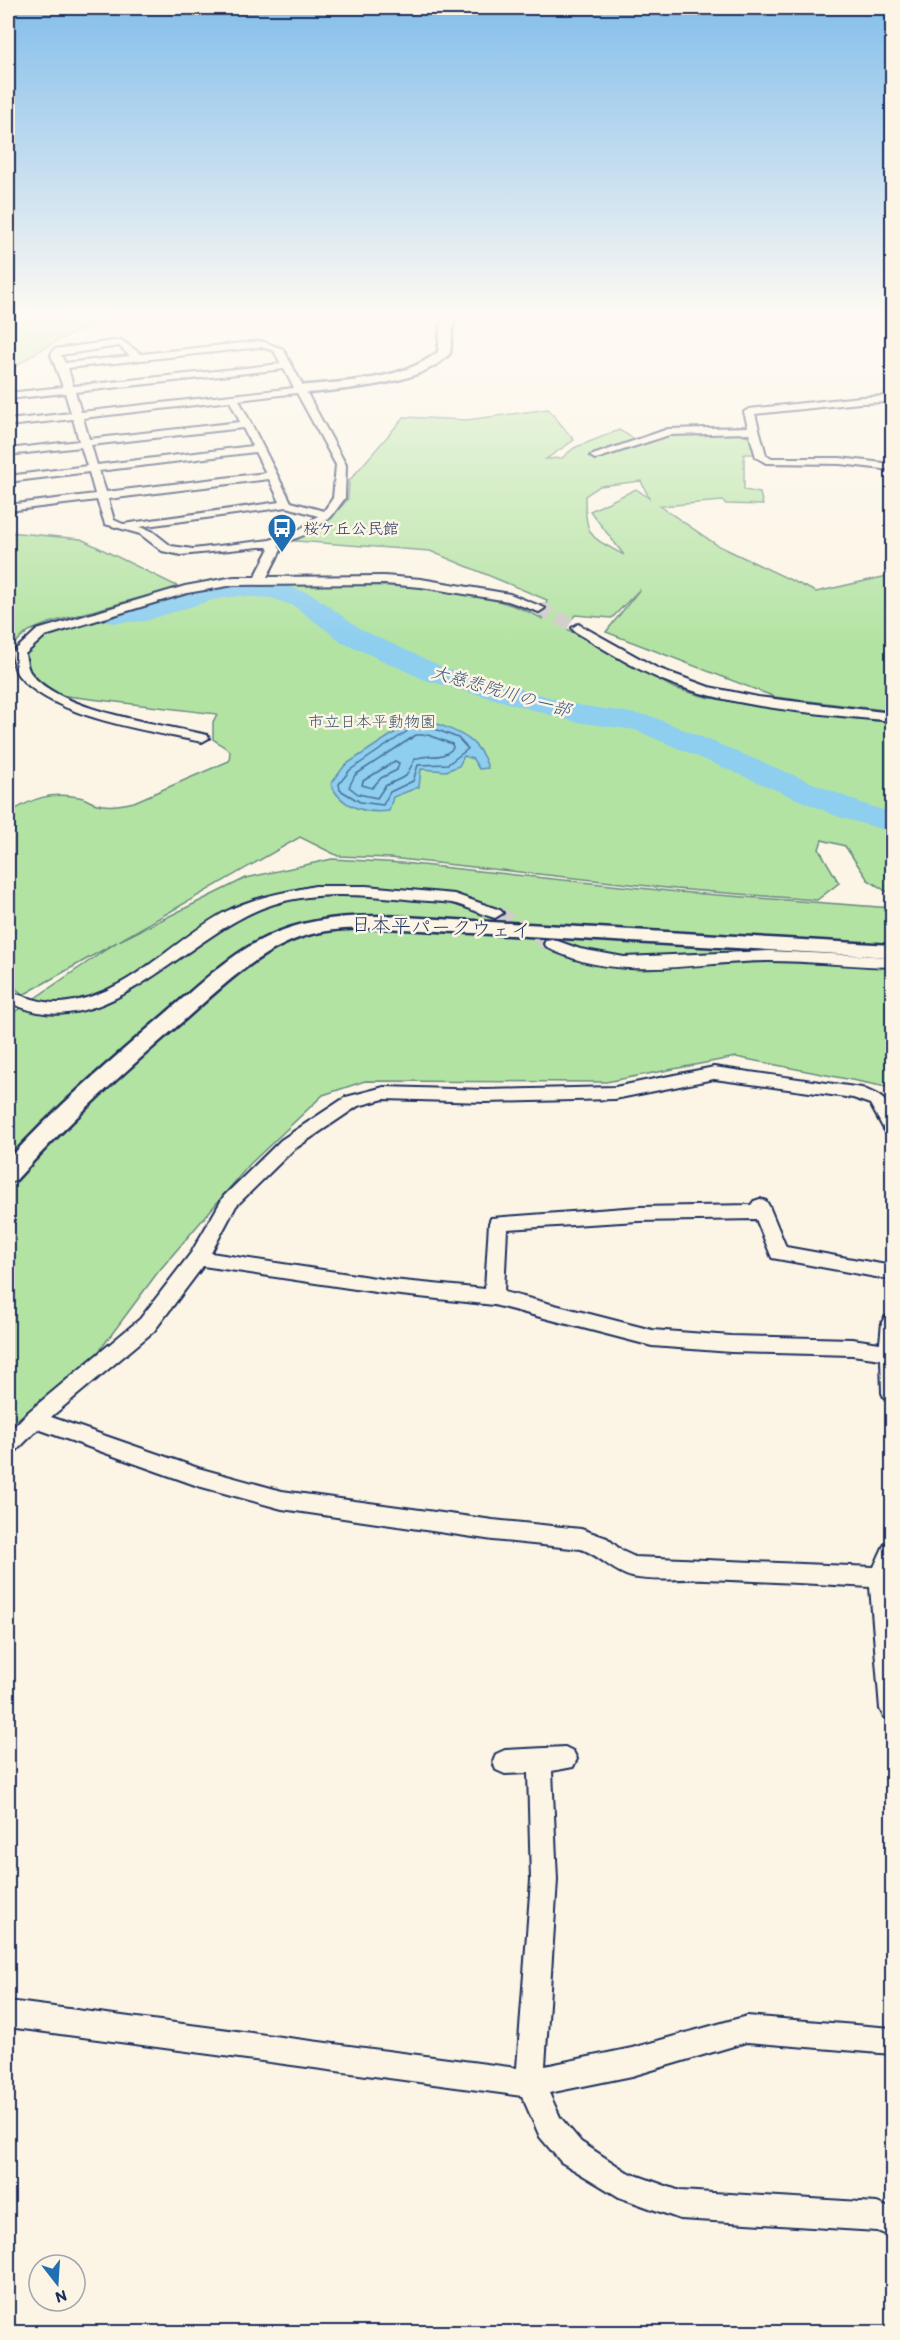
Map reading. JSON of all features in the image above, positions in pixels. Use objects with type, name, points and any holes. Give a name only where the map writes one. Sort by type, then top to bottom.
[{"type":"street","points":[[80,425],[109,522],[116,527],[143,531],[155,538],[166,550],[181,552],[255,542],[271,544],[303,532],[327,515],[339,498],[341,465],[319,425]]},
{"type":"street","points":[[8,452],[237,425]]},
{"type":"street","points":[[249,425],[287,504]]},
{"type":"street","points":[[753,425],[761,458],[840,461],[892,467]]},
{"type":"street","points":[[596,456],[668,432],[754,430]]},
{"type":"street","points":[[8,479],[260,448]]},
{"type":"street","points":[[8,507],[272,475]]},
{"type":"street","points":[[116,527],[287,504],[327,515]]},
{"type":"street","points":[[260,580],[275,550],[271,544]]},
{"type":"street","points":[[202,738],[82,710],[51,697],[37,687],[13,657],[41,633],[185,590],[234,581],[384,580],[422,583],[510,598],[538,608]]},
{"type":"street","points":[[578,628],[654,672],[717,694],[892,717]]},
{"type":"street","points":[[8,997],[39,1007],[50,1008],[62,1008],[93,1001],[126,987],[233,914],[271,900],[315,891],[366,891],[454,899],[495,913]]},
{"type":"street","name":"日本平パークウェイ","points":[[8,1174],[70,1109],[219,979],[259,949],[285,936],[311,928],[352,922],[387,922],[892,951]]},
{"type":"street","points":[[552,944],[568,952],[588,957],[626,961],[752,956],[892,962]]},
{"type":"street","points":[[8,1446],[34,1419],[147,1325],[198,1258],[230,1201],[287,1145],[352,1101],[384,1093],[485,1096],[615,1093],[714,1072],[856,1092],[876,1100],[892,1129]]},
{"type":"street","points":[[494,1297],[498,1223],[638,1214],[761,1209],[779,1253],[892,1273]]},
{"type":"street","points":[[198,1258],[382,1286],[494,1297],[652,1338],[731,1344],[852,1347],[891,1353]]},
{"type":"street","points":[[892,1322],[892,1393]]},
{"type":"street","points":[[34,1419],[198,1477],[282,1500],[493,1530],[580,1539],[599,1545],[614,1558],[633,1567],[657,1570],[703,1569],[880,1577]]},
{"type":"street","points":[[892,1552],[880,1577],[892,1710]]},
{"type":"street","points":[[505,1762],[552,1759],[530,2083],[550,2127],[570,2152],[619,2183],[680,2205],[878,2217],[892,2223]]},
{"type":"street","points":[[8,2014],[530,2083],[632,2062],[747,2029],[892,2041]]},
{"type":"green space","name":"市立日本平動物園","points":[[397,425],[562,425],[574,440],[546,459],[562,458],[574,448],[619,430],[642,443],[696,432],[725,432],[750,437],[756,454],[744,454],[744,490],[760,493],[763,505],[726,504],[723,501],[660,506],[717,545],[816,592],[892,575],[892,711],[775,697],[606,632],[640,589],[612,618],[575,615],[565,628],[674,688],[706,697],[760,706],[808,710],[892,722],[892,895],[868,880],[845,846],[822,840],[819,849],[839,883],[817,900],[676,889],[390,858],[338,856],[300,837],[119,941],[246,878],[332,859],[402,863],[678,892],[892,908],[892,1088],[736,1057],[606,1082],[365,1081],[323,1095],[250,1164],[158,1272],[88,1366],[8,1426],[8,1013],[10,1015],[117,942],[23,995],[8,981],[8,814],[33,800],[59,795],[84,798],[106,805],[134,802],[229,761],[230,751],[213,739],[213,722],[217,714],[58,695],[43,686],[22,661],[30,647],[49,634],[180,595],[245,584],[428,588],[488,598],[517,607],[543,619],[547,600],[430,551],[295,541],[334,515],[348,499],[349,481]],"holes":[[[641,481],[649,498],[636,489],[590,511],[624,555],[603,544],[592,534],[587,520],[585,496],[600,486]]]},
{"type":"green space","points":[[8,532],[81,539],[179,587],[49,623],[29,631],[8,649]]},
{"type":"water","points":[[430,721],[466,737],[479,750],[488,768],[479,769],[473,759],[464,756],[459,766],[446,771],[421,769],[419,787],[393,797],[389,811],[363,810],[347,803],[335,792],[331,784],[345,765],[411,722]]},
{"type":"waterway","name":"大慈悲院川の一部","points":[[113,615],[145,613],[208,593],[238,588],[274,590],[303,600],[352,636],[435,674],[576,713],[641,722],[850,810],[892,823]]},
{"type":"tunnel","points":[[539,608],[578,628]]},
{"type":"tunnel","points":[[495,913],[552,944]]},
{"type":"place","name":"桜ケ丘公民館","points":[[282,554]]}]
